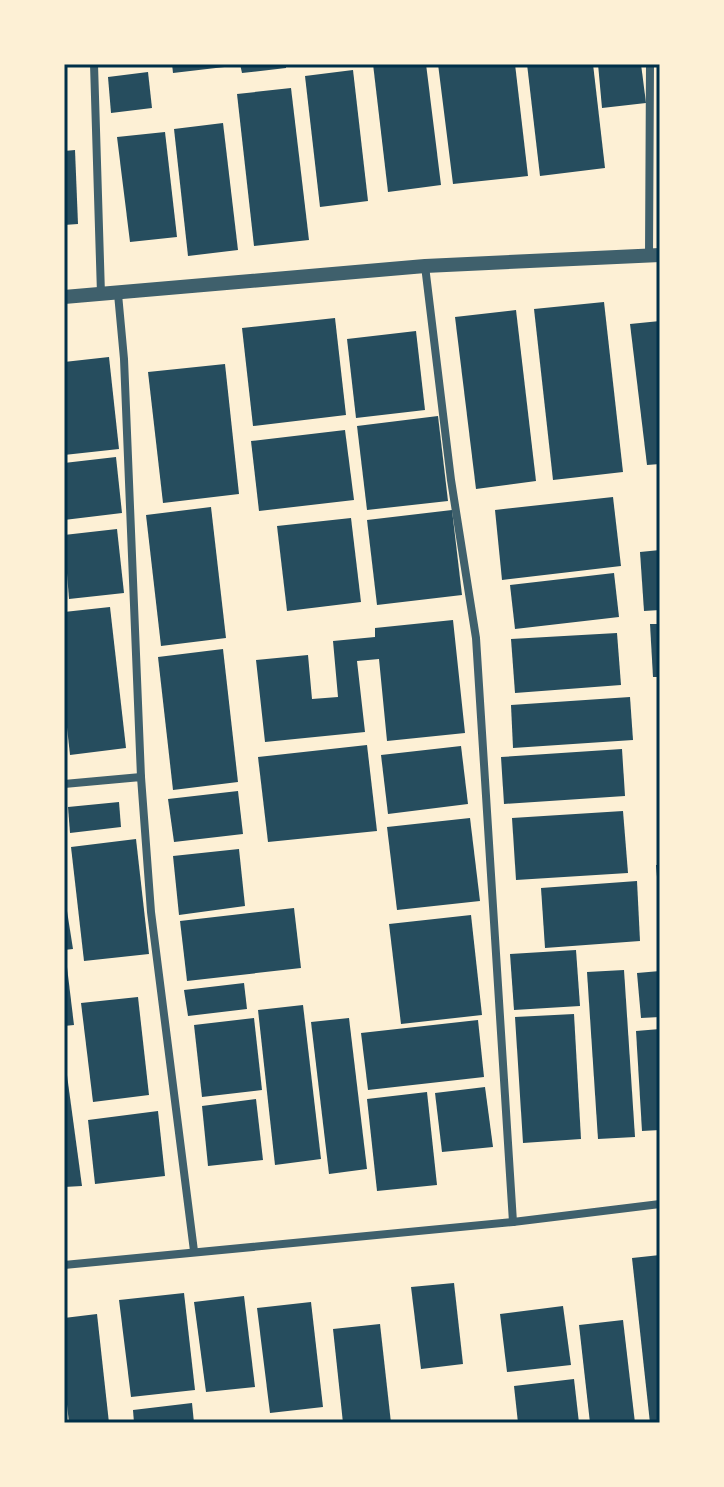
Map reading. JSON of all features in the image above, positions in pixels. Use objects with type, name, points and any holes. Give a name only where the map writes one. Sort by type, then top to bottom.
[{"type":"street","points":[[94,64],[101,294]]},
{"type":"street","points":[[64,297],[425,266],[654,255],[650,64]]},
{"type":"street","points":[[425,266],[451,480],[476,638],[513,1222]]},
{"type":"street","points":[[118,294],[125,375],[141,777],[151,912],[194,1251]]},
{"type":"street","points":[[64,784],[141,777]]},
{"type":"street","points":[[64,1265],[513,1222],[660,1204]]},
{"type":"building","points":[[172,64],[233,64],[233,66],[173,73]]},
{"type":"building","points":[[240,64],[286,64],[286,68],[242,73]]},
{"type":"building","points":[[373,64],[426,64],[441,185],[388,192]]},
{"type":"building","points":[[438,64],[515,64],[528,176],[453,184]]},
{"type":"building","points":[[527,64],[593,64],[605,168],[540,176]]},
{"type":"building","points":[[598,64],[641,64],[646,103],[602,108]]},
{"type":"building","points":[[353,70],[368,201],[320,207],[305,76]]},
{"type":"building","points":[[148,72],[152,108],[111,113],[108,77]]},
{"type":"building","points":[[291,88],[309,240],[254,246],[237,94]]},
{"type":"building","points":[[223,123],[238,250],[188,256],[174,129]]},
{"type":"building","points":[[165,132],[177,237],[130,242],[117,137]]},
{"type":"building","points":[[75,150],[78,224],[64,225],[64,151]]},
{"type":"building","points":[[604,302],[623,472],[553,480],[534,309]]},
{"type":"building","points":[[516,310],[536,481],[476,489],[455,317]]},
{"type":"building","points":[[335,318],[346,415],[253,426],[242,328]]},
{"type":"building","points":[[660,321],[660,464],[647,465],[630,324]]},
{"type":"building","points":[[416,331],[425,410],[356,418],[347,339]]},
{"type":"building","points":[[109,357],[119,449],[64,455],[64,362]]},
{"type":"building","points":[[225,364],[239,494],[163,503],[148,372]]},
{"type":"building","points":[[438,416],[448,501],[367,510],[357,426]]},
{"type":"building","points":[[345,430],[354,500],[259,511],[251,441]]},
{"type":"building","points":[[116,457],[122,513],[64,520],[64,463]]},
{"type":"building","points":[[613,497],[621,566],[502,580],[495,510]]},
{"type":"building","points":[[211,507],[226,638],[161,646],[146,515]]},
{"type":"building","points":[[452,510],[462,595],[377,605],[367,520]]},
{"type":"building","points":[[351,518],[361,602],[287,611],[277,526]]},
{"type":"building","points":[[117,529],[124,593],[69,599],[64,535]]},
{"type":"building","points":[[660,550],[660,610],[644,611],[640,552]]},
{"type":"building","points":[[614,573],[619,617],[515,629],[510,585]]},
{"type":"building","points":[[110,607],[126,748],[70,755],[64,700],[64,612]]},
{"type":"building","points":[[453,620],[465,733],[387,741],[379,659],[357,661],[365,732],[265,742],[256,660],[308,655],[312,699],[338,697],[333,641],[375,637],[375,628]]},
{"type":"building","points":[[650,624],[660,624],[660,677],[653,677]]},
{"type":"building","points":[[617,633],[621,685],[515,693],[511,639]]},
{"type":"building","points":[[223,649],[238,782],[173,790],[158,657]]},
{"type":"building","points":[[630,697],[633,740],[513,748],[511,705]]},
{"type":"building","points":[[367,745],[377,831],[268,842],[258,757]]},
{"type":"building","points":[[461,746],[468,804],[388,814],[381,755]]},
{"type":"building","points":[[622,749],[625,796],[504,804],[501,757]]},
{"type":"building","points":[[238,791],[243,834],[174,842],[168,799]]},
{"type":"building","points":[[119,802],[121,827],[70,833],[68,807]]},
{"type":"building","points":[[623,811],[628,873],[516,880],[512,818]]},
{"type":"building","points":[[470,818],[480,901],[397,910],[387,827]]},
{"type":"building","points":[[136,839],[149,954],[84,961],[71,847]]},
{"type":"building","points":[[239,849],[245,906],[179,915],[173,856]]},
{"type":"building","points":[[656,865],[660,865],[658,889]]},
{"type":"building","points":[[637,881],[640,941],[545,948],[541,888]]},
{"type":"building","points":[[64,892],[73,949],[64,950]]},
{"type":"building","points":[[294,908],[301,968],[187,981],[180,921]]},
{"type":"building","points":[[471,915],[482,1015],[401,1024],[389,924]]},
{"type":"building","points":[[576,950],[580,1006],[514,1010],[510,954]]},
{"type":"building","points":[[64,967],[67,967],[74,1025],[64,1026]]},
{"type":"building","points":[[624,970],[635,1137],[598,1139],[587,972]]},
{"type":"building","points":[[660,971],[660,1017],[641,1018],[637,973]]},
{"type":"building","points":[[244,983],[247,1009],[188,1016],[184,990]]},
{"type":"building","points":[[138,997],[149,1095],[93,1102],[81,1003]]},
{"type":"building","points":[[303,1005],[321,1159],[275,1165],[258,1010]]},
{"type":"building","points":[[574,1014],[581,1139],[523,1143],[515,1017]]},
{"type":"building","points":[[254,1018],[262,1090],[202,1097],[194,1025]]},
{"type":"building","points":[[349,1018],[367,1169],[329,1174],[311,1022]]},
{"type":"building","points":[[478,1020],[484,1077],[368,1090],[361,1033]]},
{"type":"building","points":[[660,1029],[660,1130],[642,1131],[636,1031]]},
{"type":"building","points":[[64,1053],[82,1186],[64,1187]]},
{"type":"building","points":[[485,1087],[493,1147],[442,1152],[435,1093]]},
{"type":"building","points":[[427,1092],[437,1185],[377,1191],[367,1099]]},
{"type":"building","points":[[256,1099],[263,1160],[208,1166],[202,1106]]},
{"type":"building","points":[[158,1111],[165,1176],[95,1184],[88,1120]]},
{"type":"building","points":[[660,1255],[660,1423],[650,1423],[632,1258]]},
{"type":"building","points":[[454,1283],[463,1364],[421,1369],[411,1287]]},
{"type":"building","points":[[184,1293],[195,1390],[131,1397],[119,1300]]},
{"type":"building","points":[[244,1296],[255,1387],[206,1392],[194,1302]]},
{"type":"building","points":[[311,1302],[323,1407],[270,1413],[257,1308]]},
{"type":"building","points":[[563,1306],[571,1365],[507,1372],[500,1314]]},
{"type":"building","points":[[97,1314],[109,1423],[69,1423],[64,1377],[64,1318]]},
{"type":"building","points":[[623,1320],[635,1423],[590,1423],[579,1325]]},
{"type":"building","points":[[380,1324],[391,1423],[343,1423],[333,1329]]},
{"type":"building","points":[[574,1379],[579,1423],[518,1423],[514,1386]]},
{"type":"building","points":[[192,1403],[194,1423],[134,1423],[133,1410]]}]
